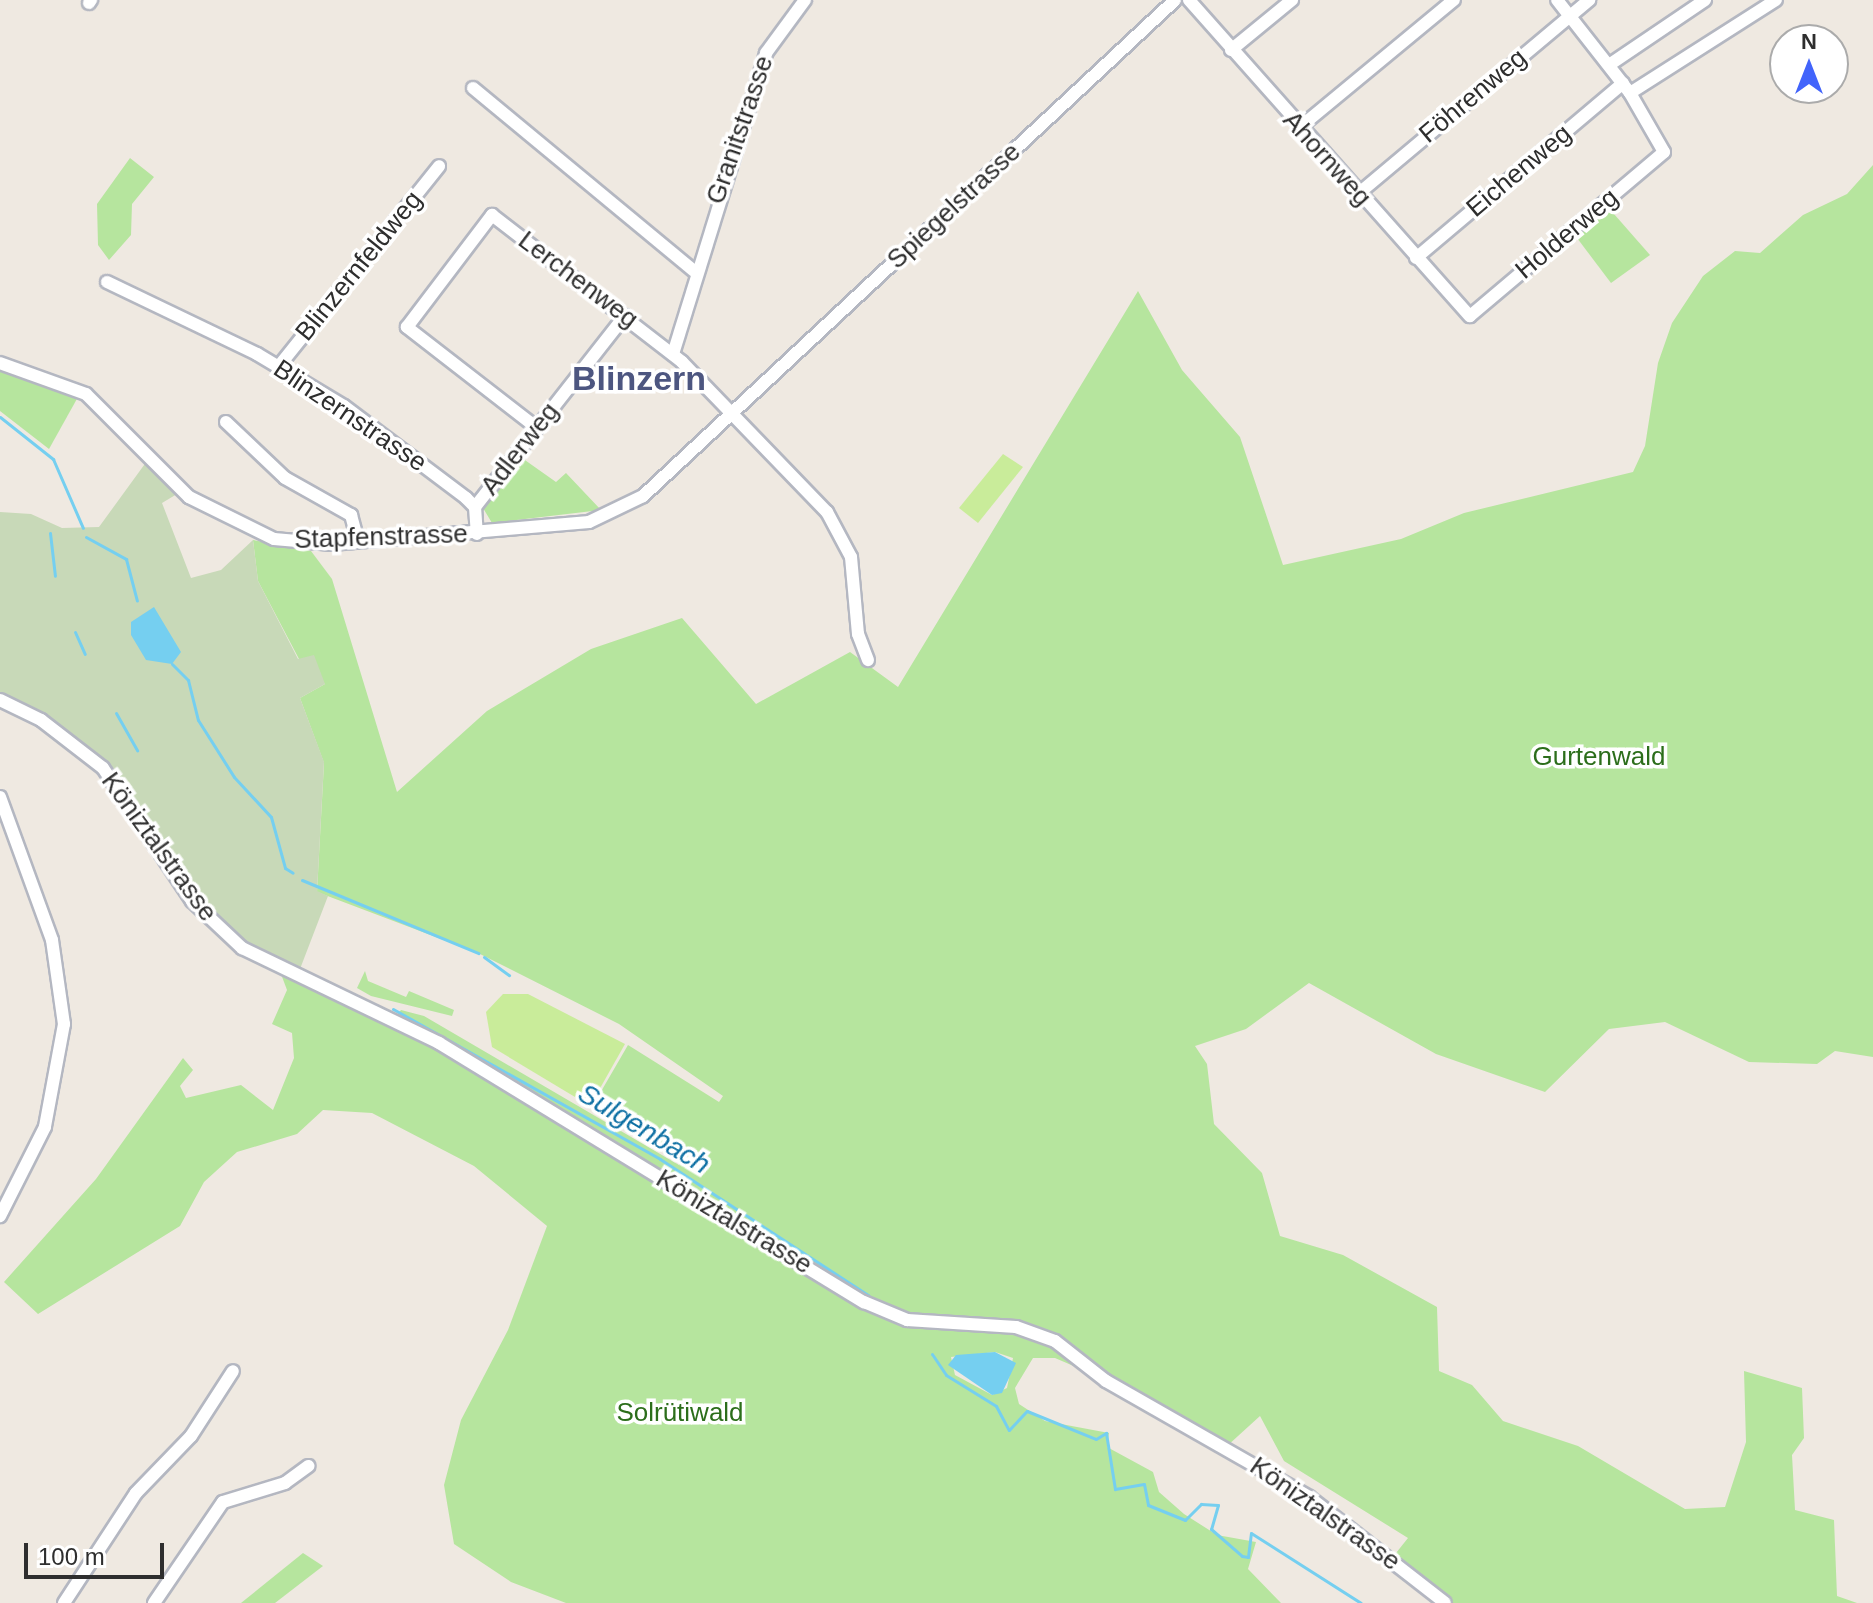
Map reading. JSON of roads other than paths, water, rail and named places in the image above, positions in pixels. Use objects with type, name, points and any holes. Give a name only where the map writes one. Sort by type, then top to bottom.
[{"type":"street","name":"Granitstrasse","points":[[673,354],[694,271],[766,53],[805,0]]},
{"type":"street","name":"Spiegelstrasse","points":[[733,411],[1175,0]]},
{"type":"street","name":"Ahornweg","points":[[1189,0],[1299,128],[1470,316]]},
{"type":"street","points":[[1231,50],[1292,0]]},
{"type":"street","points":[[1299,128],[1454,0]]},
{"type":"street","points":[[1557,0],[1567,17],[1626,88]]},
{"type":"street","name":"Föhrenweg","points":[[1358,194],[1589,0]]},
{"type":"street","points":[[1609,65],[1705,0]]},
{"type":"street","name":"Eichenweg","points":[[1416,258],[1626,88],[1776,0]]},
{"type":"street","points":[[473,88],[694,271]]},
{"type":"street","name":"Holderweg","points":[[1470,316],[1664,152],[1626,88]]},
{"type":"street","name":"Blinzernfeldweg","points":[[279,366],[439,166]]},
{"type":"street","name":"Lerchenweg","points":[[537,428],[407,327],[492,215],[673,354],[733,411],[838,527],[857,578],[858,634],[868,660]]},
{"type":"street","name":"Blinzernstrasse","points":[[107,282],[279,366],[344,406],[475,507]]},
{"type":"street","name":"Adlerweg","points":[[475,507],[625,316]]},
{"type":"street","name":"Stapfenstrasse","points":[[0,363],[86,394],[189,497],[231,524],[292,542],[358,542],[572,526],[619,511],[733,411]]},
{"type":"street","points":[[226,422],[285,478],[351,515],[358,542]]},
{"type":"street","points":[[475,507],[477,534]]},
{"type":"street","name":"Köniztalstrasse","points":[[0,700],[41,720],[103,768],[192,901],[242,948],[439,1043],[873,1307],[907,1320],[1016,1327],[1055,1341],[1106,1381],[1309,1497],[1445,1603]]},
{"type":"street","points":[[0,797],[52,940],[64,1024],[45,1127],[0,1216]]},
{"type":"street","points":[[64,1603],[131,1499],[191,1436],[233,1371]]},
{"type":"street","points":[[154,1603],[217,1507],[241,1491],[285,1483],[308,1466]]},
{"type":"water","points":[[154,607],[181,652],[172,664],[146,660],[131,635],[131,622]]},
{"type":"water","points":[[995,1352],[1016,1363],[1002,1393],[992,1395],[948,1365],[956,1355]]},
{"type":"waterway","name":"Sulgenbach","points":[[0,417],[53,459],[83,528]]},
{"type":"waterway","points":[[50,533],[55,576]]},
{"type":"waterway","name":"Sulgenbach","points":[[86,537],[126,559],[137,601]]},
{"type":"waterway","points":[[75,632],[85,654]]},
{"type":"waterway","name":"Sulgenbach","points":[[172,664],[188,680],[198,720],[234,777],[271,817],[285,868]]},
{"type":"waterway","points":[[116,713],[137,750]]},
{"type":"waterway","points":[[285,868],[293,873]]},
{"type":"waterway","points":[[302,880],[478,953]]},
{"type":"waterway","points":[[484,957],[509,975]]},
{"type":"waterway","name":"Sulgenbach","points":[[393,1009],[660,1159],[868,1295]]},
{"type":"waterway","name":"Sulgenbach","points":[[932,1354],[946,1375],[996,1406],[1009,1430],[1027,1411],[1096,1439],[1106,1433],[1115,1489],[1144,1484],[1148,1505],[1185,1520],[1201,1504],[1218,1505],[1211,1529],[1242,1556],[1248,1557],[1251,1533],[1361,1603]]},
{"type":"district","name":"Blinzern","points":[[639,379]]},
{"type":"park label","name":"Gurtenwald","points":[[1599,757]]},
{"type":"park label","name":"Solrütiwald","points":[[680,1413]]}]
